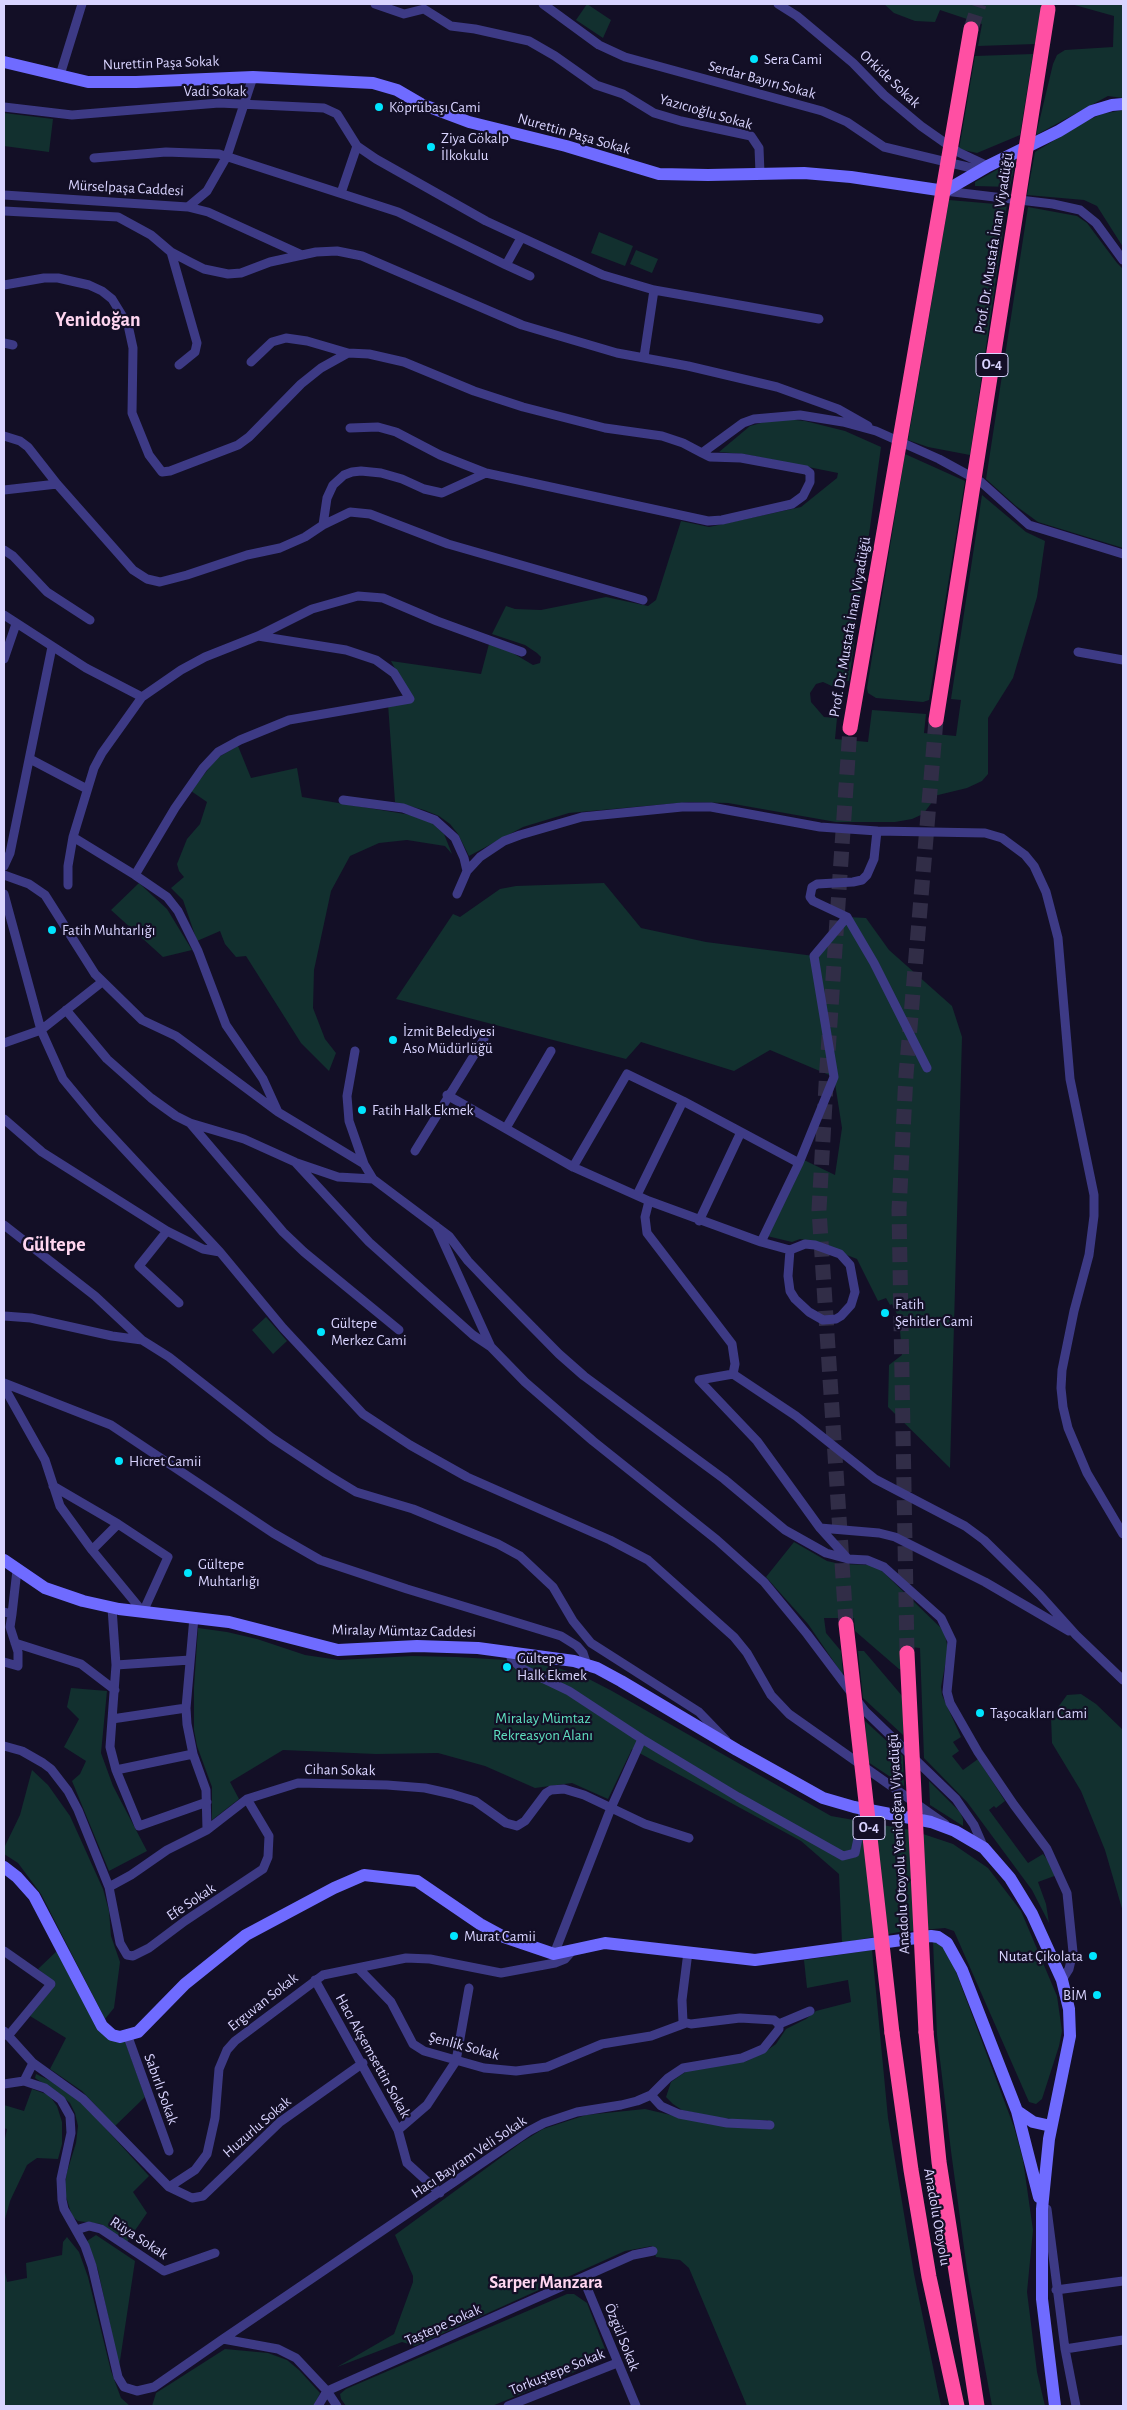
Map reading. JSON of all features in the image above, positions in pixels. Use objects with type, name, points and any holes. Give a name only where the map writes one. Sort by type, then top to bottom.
[{"type":"highway","name":"Prof. Dr. Mustafa İnan Viyadüğü","points":[[936,720],[1048,9]]},
{"type":"highway","name":"Prof. Dr. Mustafa İnan Viyadüğü","points":[[850,728],[971,29]]},
{"type":"highway","name":"Anadolu Otoyolu Yenidoğan Viyadüğü","points":[[846,1624],[892,2033]]},
{"type":"highway","name":"Anadolu Otoyolu Yenidoğan Viyadüğü","points":[[907,1653],[926,2032]]},
{"type":"highway","name":"Anadolu Otoyolu","points":[[926,2032],[939,2162],[977,2406]]},
{"type":"highway","name":"Anadolu Otoyolu","points":[[892,2033],[911,2170],[928,2268],[957,2406]]},
{"type":"main road","name":"Nurettin Paşa Sokak","points":[[4,62],[88,82],[253,77],[349,81],[386,86],[422,104],[469,122],[566,146],[659,174],[760,173],[829,175],[944,191]]},
{"type":"main road","points":[[944,191],[984,168],[1059,131],[1092,111],[1123,104]]},
{"type":"main road","name":"Miralay Mümtaz Caddesi","points":[[4,1560],[35,1582],[56,1592],[112,1608],[248,1625],[338,1650],[437,1646],[511,1651],[555,1657],[587,1665],[621,1682],[823,1798],[864,1809],[931,1822],[954,1830],[984,1848],[1021,1893],[1062,1980],[1069,2009],[1071,2029],[1051,2126],[1042,2209]]},
{"type":"main road","points":[[4,1867],[21,1881],[34,1896],[102,2026],[112,2035],[128,2037],[138,2032],[185,1984],[246,1935],[334,1888],[364,1875],[417,1881],[504,1938],[554,1954],[605,1943],[754,1960],[931,1936],[943,1939],[952,1950],[962,1970],[1017,2111],[1042,2209],[1042,2299],[1049,2370],[1055,2406]]},
{"type":"main road","points":[[1017,2111],[1032,2122],[1051,2126]]},
{"type":"street","points":[[60,75],[82,4]]},
{"type":"street","name":"Yazıcıoğlu Sokak","points":[[375,4],[404,14],[424,9],[451,26],[475,29],[529,41],[555,56],[596,85],[623,94],[654,113],[681,122],[751,136],[759,148],[760,173]]},
{"type":"street","name":"Serdar Bayırı Sokak","points":[[543,4],[599,45],[625,57],[822,111],[847,122],[884,147],[984,168]]},
{"type":"street","name":"Orkide Sokak","points":[[778,4],[797,16],[853,63],[884,95],[920,126],[984,168]]},
{"type":"street","name":"Mürselpaşa Caddesi","points":[[4,195],[188,206],[207,191],[227,156],[253,77]]},
{"type":"street","name":"Vadi Sokak","points":[[4,108],[72,115],[179,105],[244,104],[324,108],[332,110],[342,120],[358,146]]},
{"type":"street","points":[[341,192],[358,146],[376,159],[521,238],[603,275],[654,290],[819,319]]},
{"type":"street","points":[[94,158],[166,152],[208,152],[227,156],[341,192],[414,219],[530,276]]},
{"type":"street","points":[[944,191],[1053,204],[1080,210],[1096,223],[1123,260]]},
{"type":"street","points":[[188,206],[208,212],[300,254]]},
{"type":"street","points":[[4,211],[118,217],[151,235],[171,252],[204,269],[234,274],[300,254],[337,251],[362,256],[522,325],[604,350],[644,357],[777,387],[838,408],[876,431],[939,459],[981,482],[1029,525],[1052,534],[1123,554]]},
{"type":"street","points":[[506,265],[521,238]]},
{"type":"street","points":[[171,252],[197,343],[195,352],[179,365]]},
{"type":"street","points":[[4,285],[44,278],[58,278],[96,287],[112,299],[128,325],[133,348],[132,413],[149,455],[162,472],[170,471],[244,442],[301,384],[320,368],[348,353]]},
{"type":"street","points":[[644,357],[654,290]]},
{"type":"street","points":[[251,362],[272,342],[286,338],[307,341],[348,353],[392,358],[523,408],[605,428],[662,436],[684,443],[710,457],[741,458],[806,470],[810,473],[810,482],[803,496],[792,504],[714,521],[486,473],[440,455],[396,432],[378,427],[350,428]]},
{"type":"street","points":[[702,454],[743,423],[769,416],[812,416],[876,431]]},
{"type":"street","points":[[4,436],[20,441],[28,447],[57,484],[124,561],[139,575],[153,581],[172,580],[247,555],[280,548],[305,537],[323,524],[350,512],[370,514],[448,544],[643,600]]},
{"type":"street","points":[[323,524],[327,498],[333,485],[344,475],[352,472],[381,473],[402,479],[424,489],[442,493],[486,473]]},
{"type":"street","points":[[4,490],[57,484]]},
{"type":"street","points":[[4,550],[13,556],[46,592],[90,620]]},
{"type":"street","points":[[68,885],[68,866],[73,837],[87,790],[102,753],[142,697],[180,670],[205,657],[258,636],[312,609],[348,598],[370,596],[396,603],[437,622],[522,652]]},
{"type":"street","points":[[4,615],[102,678],[142,697]]},
{"type":"street","points":[[4,659],[16,624]]},
{"type":"street","points":[[135,875],[175,808],[218,752],[240,740],[289,720],[410,699],[389,667],[376,660],[346,650],[258,636]]},
{"type":"street","points":[[4,866],[10,853],[52,647]]},
{"type":"street","points":[[1078,652],[1123,660]]},
{"type":"street","points":[[30,760],[87,790]]},
{"type":"street","points":[[342,800],[402,808],[435,820],[455,838],[464,858],[467,871]]},
{"type":"street","points":[[457,894],[467,871],[480,857],[504,842],[541,828],[582,817],[682,807],[711,807],[820,827],[877,831],[974,832],[1002,838],[1014,845],[1030,860],[1051,906],[1058,938],[1070,1079],[1091,1173],[1094,1209],[1089,1255],[1068,1337],[1060,1388],[1068,1428],[1075,1446],[1087,1473],[1123,1534]]},
{"type":"street","points":[[877,831],[874,859],[867,875],[862,880],[817,884],[810,892],[810,897],[813,901],[847,917],[874,963],[927,1068]]},
{"type":"street","points":[[73,837],[167,897],[178,911],[198,951],[226,1025],[264,1079],[278,1112]]},
{"type":"street","points":[[4,875],[29,884],[45,895],[88,964],[102,982],[147,1024],[176,1036],[278,1112],[364,1164]]},
{"type":"street","points":[[4,894],[41,1030],[59,1072],[74,1094],[220,1252],[283,1328],[363,1414],[410,1445],[467,1477],[648,1560],[734,1637],[747,1653],[771,1695],[789,1714],[954,1830]]},
{"type":"street","points":[[761,1242],[799,1163],[834,1077],[814,956],[847,917]]},
{"type":"street","points":[[4,1043],[41,1030],[102,982]]},
{"type":"street","points":[[66,1010],[107,1059],[176,1116],[190,1123],[244,1138],[295,1162],[338,1177],[373,1179]]},
{"type":"street","points":[[414,1151],[484,1039]]},
{"type":"street","points":[[355,1051],[350,1072],[348,1109],[353,1133],[364,1164],[373,1179],[449,1236],[488,1283],[584,1376],[716,1473],[785,1530],[826,1553],[848,1559],[867,1560],[884,1567],[941,1618],[948,1629],[952,1641],[947,1692],[950,1703],[978,1752],[1047,1849],[1067,1893],[1073,1952],[1069,1969],[1062,1980]]},
{"type":"street","points":[[506,1128],[551,1051]]},
{"type":"street","points":[[574,1167],[626,1074],[684,1101],[799,1163]]},
{"type":"street","points":[[448,1095],[574,1167],[649,1201],[699,1221],[790,1250],[805,1244],[832,1250],[846,1259],[853,1273],[855,1292],[851,1305],[841,1316],[836,1319],[823,1320],[809,1312],[795,1300],[790,1291],[788,1276],[790,1250]]},
{"type":"street","points":[[636,1195],[684,1101]]},
{"type":"street","points":[[4,1119],[42,1152],[167,1231],[203,1249],[220,1252]]},
{"type":"street","points":[[190,1123],[284,1232],[399,1330]]},
{"type":"street","points":[[699,1221],[741,1132]]},
{"type":"street","points":[[295,1162],[368,1242],[473,1335],[491,1347],[525,1382],[593,1441],[717,1540],[764,1582],[807,1634],[865,1711],[956,1799],[974,1825],[984,1848]]},
{"type":"street","points":[[649,1201],[645,1217],[647,1233],[732,1344],[735,1364],[733,1374]]},
{"type":"street","points":[[435,1224],[491,1347]]},
{"type":"street","points":[[4,1225],[95,1296],[142,1340],[169,1357],[272,1438],[356,1492],[413,1509],[498,1544],[520,1556],[553,1587],[573,1621],[592,1643],[698,1712],[737,1750]]},
{"type":"street","points":[[167,1231],[139,1266],[179,1303]]},
{"type":"street","points":[[4,1316],[31,1318],[112,1336],[142,1340]]},
{"type":"street","points":[[848,1559],[820,1528],[762,1446],[699,1380],[733,1374],[796,1416],[875,1479],[965,1526],[984,1540],[1040,1595],[1076,1635],[1123,1680]]},
{"type":"street","points":[[4,1385],[45,1460],[53,1486],[63,1511],[143,1612],[168,1557],[118,1524],[53,1486]]},
{"type":"street","points":[[4,1385],[111,1425],[151,1450],[272,1534],[320,1560],[406,1590],[561,1636],[577,1646],[583,1653],[587,1665]]},
{"type":"street","points":[[92,1550],[118,1524]]},
{"type":"street","points":[[820,1528],[879,1533],[895,1537],[986,1582],[1076,1635]]},
{"type":"street","points":[[4,1662],[18,1666],[19,1658],[8,1613],[17,1570]]},
{"type":"street","points":[[112,1608],[116,1666],[110,1747],[116,1770],[139,1826],[207,1802]]},
{"type":"street","points":[[194,1617],[186,1708],[193,1754],[206,1790],[207,1830]]},
{"type":"street","points":[[15,1643],[81,1664],[115,1690]]},
{"type":"street","points":[[511,1651],[512,1658],[521,1668],[569,1691],[642,1739],[842,1856],[855,1853],[864,1809]]},
{"type":"street","points":[[116,1666],[190,1660]]},
{"type":"street","points":[[112,1719],[186,1708]]},
{"type":"street","points":[[554,1954],[611,1808],[642,1739]]},
{"type":"street","points":[[4,1746],[22,1751],[52,1769],[58,1777],[78,1810],[109,1887]]},
{"type":"street","points":[[116,1770],[193,1754]]},
{"type":"street","name":"Cihan Sokak","points":[[109,1887],[131,1875],[167,1850],[207,1830],[247,1799],[298,1783],[424,1788],[475,1801],[506,1823],[517,1826],[525,1821],[542,1796],[551,1790],[572,1790],[645,1824],[690,1838]]},
{"type":"street","name":"Efe Sokak","points":[[109,1887],[124,1952],[133,1956],[139,1954],[263,1869],[268,1857],[270,1836],[247,1799]]},
{"type":"street","points":[[4,1950],[51,1984],[6,2034],[33,2063],[83,2099],[169,2187]]},
{"type":"street","name":"Erguvan Sokak","points":[[169,2187],[195,2170],[207,2154],[215,2118],[219,2069],[227,2050],[235,2041],[315,1980],[324,1975],[396,1959],[417,1958],[501,1973],[555,1963],[565,1959],[573,1950]]},
{"type":"street","points":[[688,1952],[682,2000],[683,2022],[760,2018],[774,2020],[779,2024],[810,2011]]},
{"type":"street","name":"Şenlik Sokak","points":[[358,1968],[391,2002],[414,2044],[424,2051],[456,2061],[503,2071],[528,2071],[559,2064],[602,2044],[651,2036],[686,2023]]},
{"type":"street","name":"Hacı Akşemsettin Sokak","points":[[315,1980],[363,2063],[398,2130],[407,2163],[440,2193]]},
{"type":"street","points":[[398,2130],[427,2105],[456,2061],[468,1988]]},
{"type":"street","name":"Hacı Bayram Veli Sokak","points":[[24,2081],[55,2094],[66,2107],[70,2116],[71,2133],[60,2189],[64,2209],[76,2230],[92,2266],[118,2377],[124,2387],[137,2391],[154,2387],[440,2193],[517,2138],[544,2124],[577,2112],[621,2106],[650,2095],[668,2078],[683,2068],[742,2058],[756,2053],[776,2035],[779,2024]]},
{"type":"street","name":"Sabırlı Sokak","points":[[128,2037],[169,2150]]},
{"type":"street","points":[[4,2084],[24,2081],[33,2063]]},
{"type":"street","name":"Huzurlu Sokak","points":[[169,2187],[186,2197],[198,2198],[203,2196],[280,2122],[363,2063]]},
{"type":"street","points":[[650,2095],[661,2106],[679,2114],[727,2123],[770,2125]]},
{"type":"street","points":[[1044,2183],[1056,2290],[1076,2406]]},
{"type":"street","name":"Rüya Sokak","points":[[76,2230],[89,2226],[101,2229],[164,2272],[215,2253]]},
{"type":"street","name":"Taştepe Sokak","points":[[327,2391],[633,2255],[653,2251]]},
{"type":"street","name":"Özgül Sokak","points":[[583,2278],[636,2406]]},
{"type":"street","points":[[1056,2290],[1123,2281]]},
{"type":"street","points":[[223,2340],[287,2352],[296,2358],[327,2391],[337,2406]]},
{"type":"street","points":[[1065,2349],[1123,2340]]},
{"type":"street","name":"Torkuştepe Sokak","points":[[508,2406],[617,2362]]},
{"type":"street","points":[[318,2406],[327,2391]]},
{"type":"green space","points":[[587,4],[611,20],[603,38],[576,20]]},
{"type":"green space","points":[[884,4],[1046,5],[1035,44],[978,46],[982,24],[940,10],[935,22],[915,21],[894,13]]},
{"type":"green space","points":[[1071,4],[1123,4],[1123,98],[1108,96],[1036,135],[1053,64],[1057,55],[1065,50],[1113,47],[1114,16]]},
{"type":"green space","points":[[1033,54],[1020,135],[977,153],[959,149],[975,56]]},
{"type":"green space","points":[[1123,110],[1123,247],[1097,206],[1084,200],[1027,195],[1035,152],[1086,121],[1102,114]]},
{"type":"green space","points":[[4,113],[53,119],[49,152],[4,146]]},
{"type":"green space","points":[[1016,159],[1010,187],[975,186],[975,182]]},
{"type":"green space","points":[[949,200],[1007,205],[970,455],[928,447],[908,440]]},
{"type":"green space","points":[[1028,207],[1077,216],[1087,223],[1123,269],[1123,548],[1038,522],[1016,506],[986,479]]},
{"type":"green space","points":[[599,232],[633,246],[625,266],[591,253]]},
{"type":"green space","points":[[636,250],[658,259],[652,273],[630,264]]},
{"type":"green space","points":[[785,419],[805,421],[845,431],[881,447],[849,681],[840,680],[838,686],[834,687],[823,682],[816,684],[810,693],[811,702],[824,717],[837,718],[835,739],[868,742],[872,710],[926,714],[924,733],[956,736],[961,700],[951,699],[982,495],[1026,532],[1045,541],[1037,597],[1013,678],[988,718],[988,774],[982,781],[967,788],[934,796],[933,801],[923,814],[912,819],[895,822],[836,822],[728,803],[689,802],[569,813],[523,827],[469,856],[458,834],[450,824],[439,816],[424,810],[395,802],[388,704],[408,693],[391,661],[481,674],[489,644],[511,652],[533,665],[540,663],[541,657],[537,653],[525,645],[492,634],[506,606],[515,609],[541,610],[606,597],[648,606],[656,600],[681,521],[709,527],[801,507],[837,478],[838,473],[744,454],[719,452],[750,426]]},
{"type":"green space","points":[[905,454],[965,481],[929,700],[923,702],[876,698],[868,693],[867,688]]},
{"type":"green space","points":[[238,746],[251,778],[297,768],[302,797],[411,815],[432,823],[444,834],[452,854],[445,846],[407,840],[379,843],[350,856],[331,891],[314,970],[313,1008],[325,1039],[336,1053],[329,1071],[301,1043],[246,956],[236,957],[225,944],[220,931],[197,941],[183,900],[171,888],[184,877],[179,871],[177,864],[187,839],[200,824],[207,802],[191,791],[217,758]]},
{"type":"green space","points":[[139,883],[167,909],[192,950],[163,957],[111,910]]},
{"type":"green space","points":[[604,883],[641,928],[706,942],[814,956],[847,917],[866,918],[889,950],[952,1006],[962,1037],[950,1468],[888,1407],[889,1365],[902,1355],[899,1318],[892,1304],[890,1305],[886,1298],[878,1301],[857,1259],[811,1241],[800,1239],[792,1242],[767,1236],[804,1160],[835,1175],[842,1128],[834,1077],[770,1050],[734,1071],[641,1042],[626,1059],[396,999],[453,914],[460,917],[500,889],[516,886]]},
{"type":"green space","points":[[266,1317],[287,1341],[273,1354],[252,1330]]},
{"type":"green space","points":[[794,1542],[827,1561],[840,1564],[872,1565],[881,1570],[941,1628],[945,1634],[948,1650],[941,1687],[942,1695],[961,1737],[953,1742],[959,1751],[952,1756],[963,1770],[978,1759],[1005,1801],[996,1808],[994,1806],[989,1810],[1028,1863],[1043,1854],[1057,1875],[1038,1882],[1046,1904],[1049,1923],[1032,1890],[967,1802],[924,1758],[920,1648],[902,1646],[902,1670],[855,1631],[854,1618],[824,1618],[826,1633],[841,1651],[843,1675],[808,1624],[766,1577]]},
{"type":"green space","name":"Miralay Mümtaz Rekreasyon Alanı","points":[[198,1628],[257,1639],[305,1655],[339,1660],[412,1656],[457,1657],[522,1661],[558,1668],[583,1676],[612,1691],[831,1816],[911,1830],[953,1844],[988,1868],[1021,1911],[1057,1996],[1062,2031],[1042,2099],[1036,2104],[1029,2102],[954,1931],[945,1928],[899,1932],[842,1943],[839,1874],[801,1841],[632,1749],[608,1799],[572,1783],[535,1788],[485,1766],[438,1753],[376,1754],[283,1750],[230,1782],[239,1799],[212,1820],[212,1787],[197,1746],[194,1730],[194,1687]]},
{"type":"green space","points":[[858,1651],[864,1651],[903,1697],[903,1735],[863,1698]]},
{"type":"green space","points":[[71,1688],[107,1691],[101,1753],[113,1786],[147,1851],[109,1871],[72,1781],[80,1774],[86,1761],[64,1747],[79,1719],[67,1707]]},
{"type":"green space","points":[[1081,1694],[1096,1704],[1123,1730],[1123,1912],[1105,1850],[1081,1791],[1052,1743],[1051,1717],[1067,1695]]},
{"type":"green space","points":[[865,1721],[903,1756],[904,1786],[868,1762]]},
{"type":"green space","points":[[32,1770],[48,1785],[70,1816],[103,1889],[109,1911],[111,1936],[120,1962],[114,2008],[105,2019],[41,1894],[18,1863],[4,1854],[4,1848],[20,1815]]},
{"type":"green space","points":[[929,1781],[960,1812],[963,1826],[930,1805]]},
{"type":"green space","points":[[933,1941],[944,1945],[950,1956],[1014,2127],[1023,2160],[1033,2230],[1027,2292],[1037,2372],[1045,2406],[992,2406],[967,2270],[951,2151],[937,2035]]},
{"type":"green space","points":[[59,1949],[100,2028],[125,2041],[145,2097],[115,2126],[82,2091],[50,2069],[66,2038],[30,2016],[56,1984],[38,1969]]},
{"type":"green space","points":[[872,1950],[888,2118],[914,2274],[941,2406],[747,2406],[689,2268],[680,2260],[656,2257],[652,2246],[625,2251],[415,2346],[402,2342],[337,2367],[394,2334],[413,2282],[413,2276],[395,2235],[522,2142],[543,2129],[586,2115],[645,2109],[709,2124],[768,2129],[768,2120],[747,2121],[714,2117],[682,2110],[666,2097],[671,2082],[688,2070],[747,2061],[776,2044],[786,2029],[806,2019],[816,2011],[851,2002],[848,1980],[807,1988],[804,1960]]},
{"type":"green space","points":[[36,2074],[66,2088],[77,2097],[149,2176],[133,2192],[147,2213],[127,2242],[101,2224],[78,2221],[72,2216],[64,2190],[67,2172],[76,2143],[78,2126],[75,2113],[70,2103],[61,2095],[35,2078]]},
{"type":"green space","points":[[32,2089],[49,2095],[57,2106],[62,2122],[62,2144],[58,2159],[37,2158],[27,2165],[10,2201],[5,2219],[4,2143],[7,2129],[4,2128],[4,2105],[24,2111]]},
{"type":"green space","points":[[96,2235],[135,2261],[119,2367],[98,2270],[87,2241]]},
{"type":"green space","points":[[67,2237],[79,2252],[88,2277],[111,2371],[121,2398],[130,2406],[4,2406],[4,2267],[7,2282],[27,2278],[26,2263],[62,2255],[63,2242]]},
{"type":"green space","points":[[567,2294],[574,2294],[587,2303],[605,2349],[603,2355],[589,2366],[492,2406],[346,2406],[341,2399],[340,2394],[346,2389]]},
{"type":"green space","points":[[225,2349],[268,2353],[287,2360],[320,2393],[314,2406],[152,2406],[156,2393]]},
{"type":"tunnel","points":[[971,29],[979,4]]},
{"type":"tunnel","points":[[907,1653],[899,1210],[906,1075],[936,720]]},
{"type":"tunnel","points":[[846,1624],[819,1210],[850,728]]},
{"type":"place","name":"Sera Cami","points":[[754,59]]},
{"type":"place","name":"Köprübaşı Cami","points":[[379,107]]},
{"type":"place","name":"Ziya Gökalp İlkokulu","points":[[431,147]]},
{"type":"place","name":"Fatih Muhtarlığı","points":[[52,930]]},
{"type":"place","name":"İzmit Belediyesi Aso Müdürlüğü","points":[[393,1040]]},
{"type":"place","name":"Fatih Halk Ekmek","points":[[362,1110]]},
{"type":"place","name":"Fatih Şehitler Cami","points":[[885,1313]]},
{"type":"place","name":"Gültepe Merkez Cami","points":[[321,1332]]},
{"type":"place","name":"Hicret Camii","points":[[119,1461]]},
{"type":"place","name":"Gültepe Muhtarlığı","points":[[188,1573]]},
{"type":"place","name":"Gültepe Halk Ekmek","points":[[507,1667]]},
{"type":"place","name":"Taşocakları Cami","points":[[980,1713]]},
{"type":"place","name":"Murat Camii","points":[[454,1936]]},
{"type":"place","name":"Nutat Çikolata","points":[[1093,1956]]},
{"type":"place","name":"BİM","points":[[1097,1995]]},
{"type":"district","name":"Yenidoğan","points":[[98,320]]},
{"type":"district","name":"Gültepe","points":[[54,1245]]},
{"type":"district","name":"Sarper Manzara","points":[[546,2283]]}]
